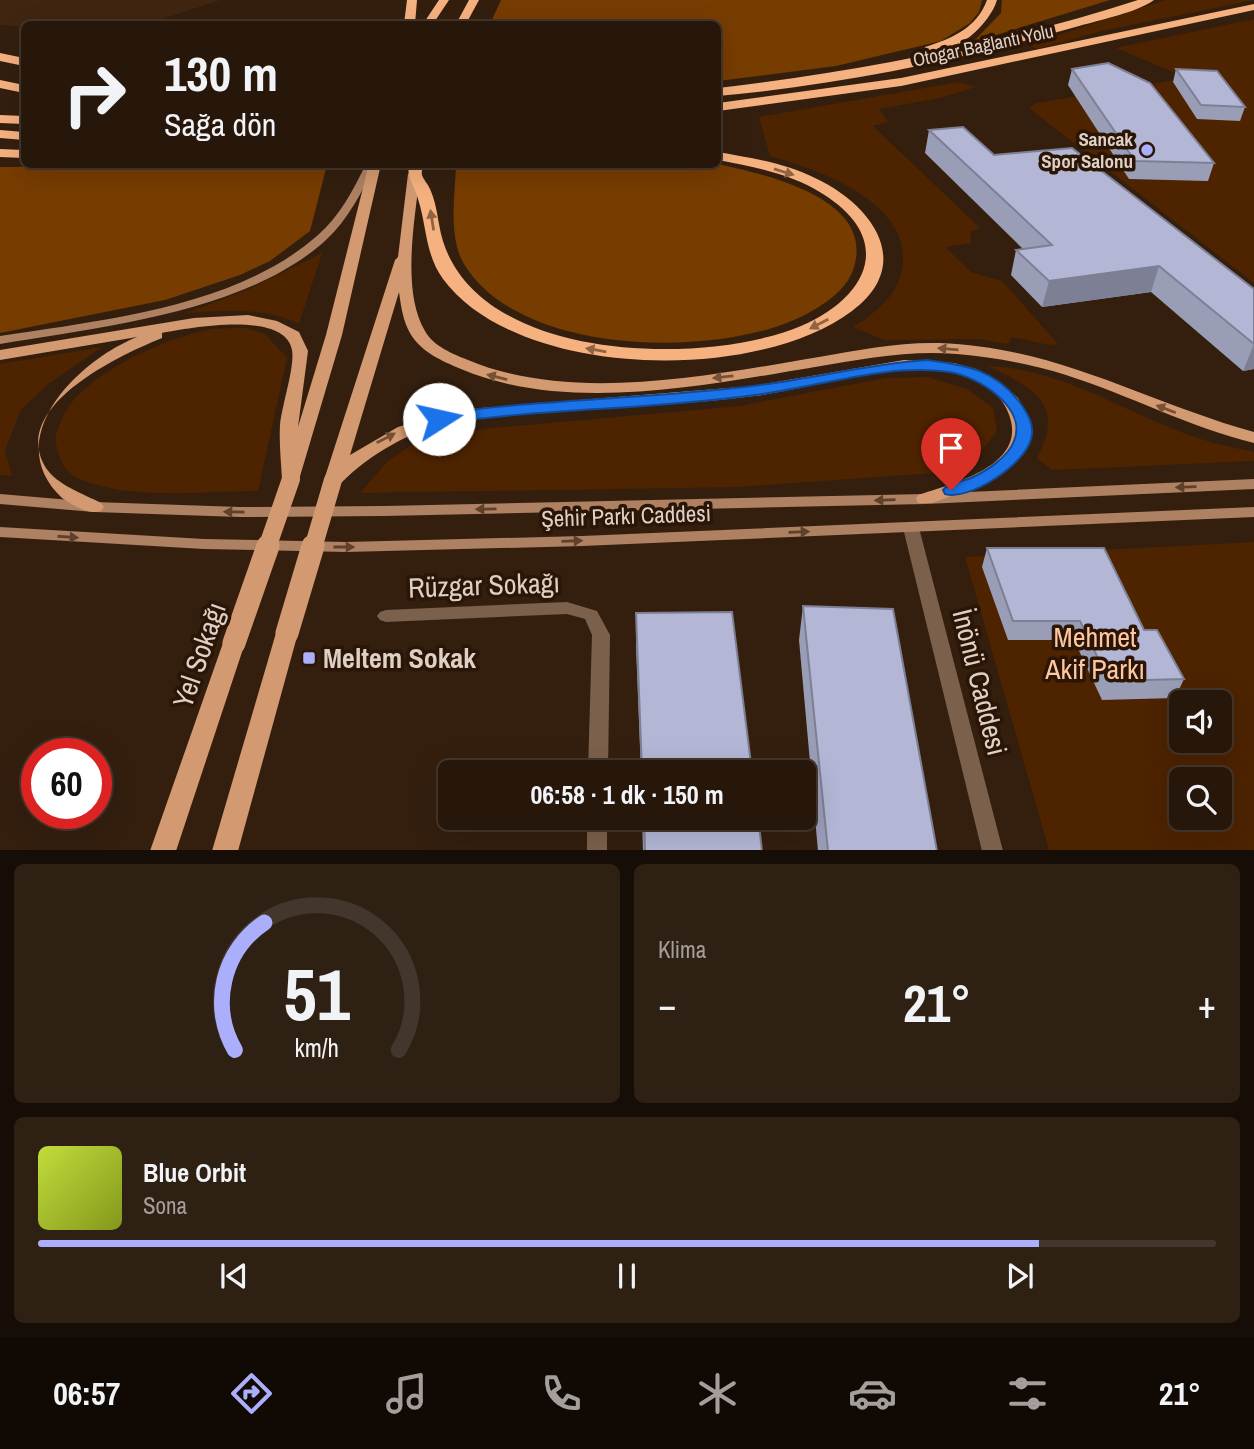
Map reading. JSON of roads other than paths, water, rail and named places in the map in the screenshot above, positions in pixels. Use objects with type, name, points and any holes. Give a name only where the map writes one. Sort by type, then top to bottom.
[{"type":"highway","points":[[410,21],[412,0]]},
{"type":"highway","points":[[430,21],[444,0]]},
{"type":"highway","points":[[463,21],[474,0]]},
{"type":"highway","points":[[734,90],[871,64],[938,47],[971,31],[990,10],[992,0]]},
{"type":"highway","name":"Otogar Bağlantı Yolu","points":[[721,92],[870,72],[945,58],[1037,35],[1149,0]]},
{"type":"highway","name":"Otogar Bağlantı Yolu","points":[[721,107],[901,82],[1254,7]]},
{"type":"highway","points":[[0,57],[21,61]]},
{"type":"highway","points":[[0,66],[21,70]]},
{"type":"highway","points":[[0,84],[21,88]]},
{"type":"highway","points":[[0,119],[21,120]]},
{"type":"highway","points":[[0,134],[21,136]]},
{"type":"highway","points":[[0,153],[21,154]]},
{"type":"highway","points":[[415,169],[426,190],[439,257],[452,279],[487,310],[537,335],[570,345],[612,352],[699,354],[760,345],[818,325],[846,308],[877,268],[876,246],[872,236],[850,206],[830,191],[764,165],[721,157]]},
{"type":"main road","points":[[0,340],[139,315],[224,291],[266,274],[299,256],[322,237],[346,209],[371,168]]},
{"type":"main road","name":"Yel Sokağı","points":[[163,850],[291,479],[334,335],[372,168]]},
{"type":"main road","points":[[415,169],[406,247],[408,300],[415,329],[432,348],[463,366],[491,376],[528,384],[591,386],[676,382],[736,376],[894,349],[939,348],[1023,359],[1072,372],[1180,415],[1254,438]]},
{"type":"main road","points":[[225,850],[287,633],[406,247]]},
{"type":"main road","points":[[0,355],[194,323],[248,320],[272,324],[293,335],[300,351],[291,398],[291,479]]},
{"type":"main road","points":[[94,507],[51,482],[37,469],[27,437],[31,422],[59,388],[83,371],[152,336],[194,323]]},
{"type":"main road","points":[[333,480],[354,458],[376,443],[421,424],[456,415],[754,391],[905,366],[927,365],[974,374],[1003,390],[1022,417],[1023,440],[1006,464],[978,482],[925,499]]},
{"type":"main road","name":"Şehir Parkı Caddesi","points":[[0,499],[94,507],[240,512],[384,511],[925,499],[1254,484]]},
{"type":"main road","name":"Şehir Parkı Caddesi","points":[[0,532],[191,543],[346,547],[911,528],[1254,512]]},
{"type":"street","name":"İnönü Caddesi","points":[[911,528],[993,850]]},
{"type":"street","name":"Rüzgar Sokağı","points":[[386,616],[567,608],[591,615],[601,635],[598,760]]},
{"type":"street","points":[[597,830],[597,850]]},
{"type":"place","name":"Sancak Spor Salonu","points":[[1147,150]]},
{"type":"place","name":"Meltem Sokak","points":[[309,658]]},
{"type":"park label","name":"Mehmet Akif Parkı","points":[[1095,653]]}]
